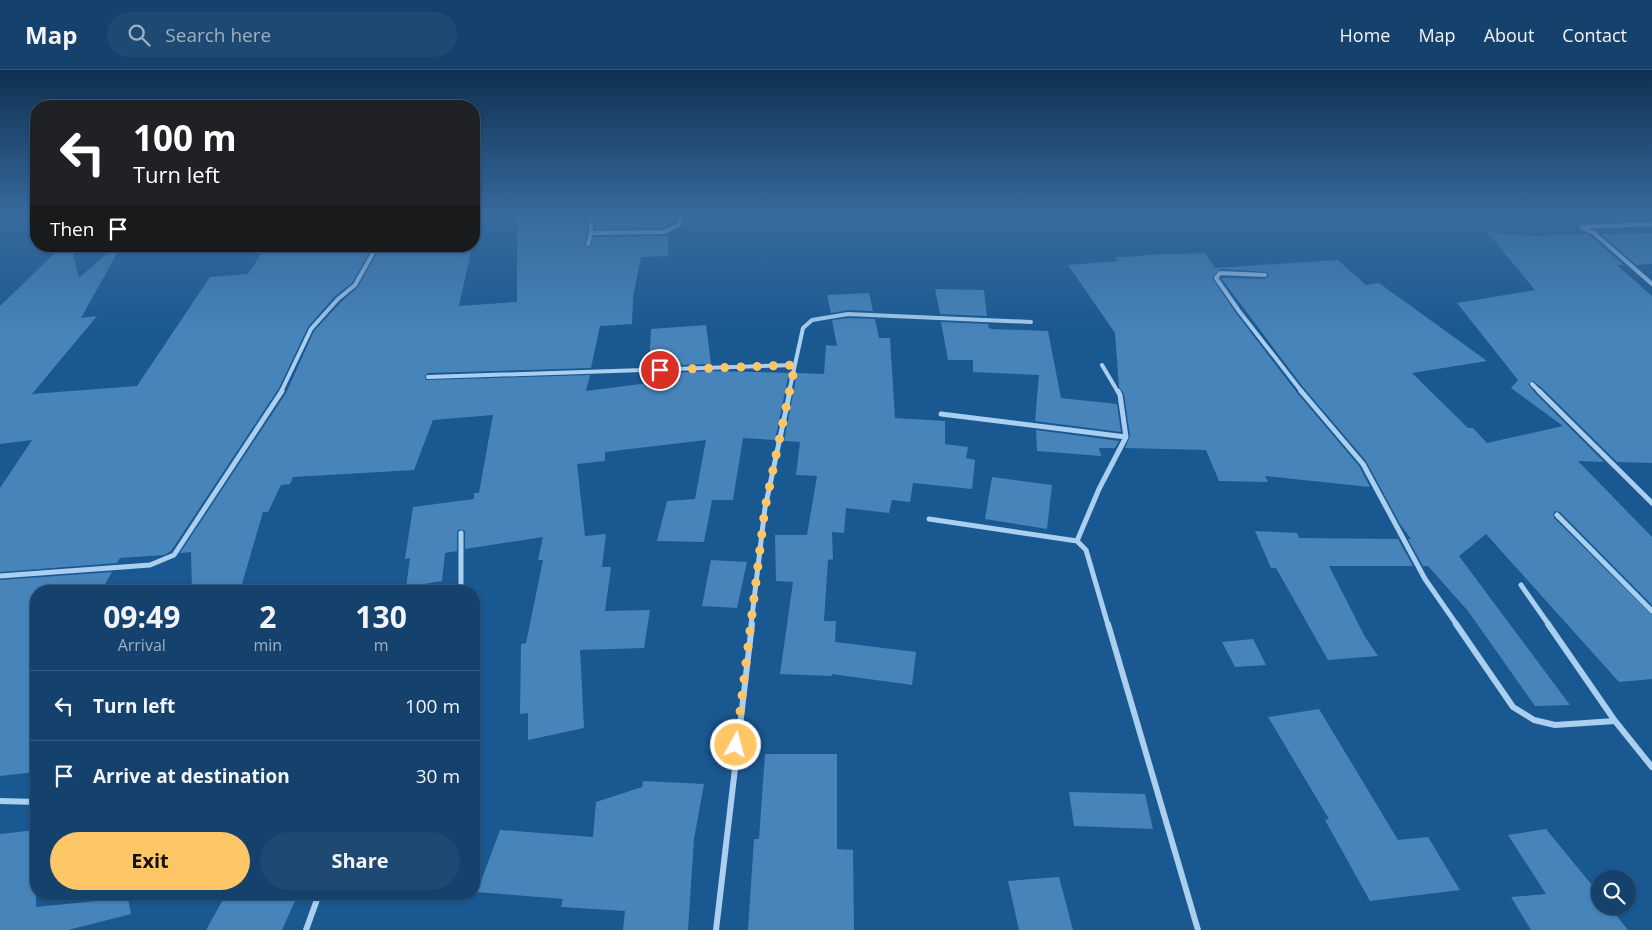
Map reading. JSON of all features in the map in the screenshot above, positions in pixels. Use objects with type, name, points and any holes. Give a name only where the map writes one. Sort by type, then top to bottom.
[{"type":"street","points":[[0,576],[150,565],[174,555],[234,460],[275,402],[287,382],[310,329],[338,299],[355,286],[373,254]]},
{"type":"street","points":[[1618,254],[1652,284]]},
{"type":"street","points":[[1265,275],[1238,276],[1220,274],[1216,278],[1239,311],[1320,415],[1363,464],[1425,579],[1513,707],[1534,720],[1554,726],[1615,721]]},
{"type":"street","points":[[716,930],[765,508],[803,328],[812,320],[848,314],[1031,322]]},
{"type":"street","points":[[428,377],[795,365]]},
{"type":"street","points":[[1077,541],[1099,490],[1126,437],[1120,396],[1102,366]]},
{"type":"street","points":[[1532,384],[1652,503]]},
{"type":"street","points":[[941,414],[1126,437]]},
{"type":"street","points":[[1557,515],[1652,611]]},
{"type":"street","points":[[929,519],[1077,541],[1086,550],[1198,930]]},
{"type":"street","points":[[461,533],[461,585]]},
{"type":"street","points":[[1521,586],[1615,721],[1652,767]]},
{"type":"street","points":[[0,801],[30,802]]},
{"type":"street","points":[[306,930],[317,900]]},
{"type":"building","points":[[54,254],[73,254],[79,278],[106,254],[116,254],[81,318],[97,316],[32,394],[137,386],[210,277],[248,274],[261,254],[368,254],[352,283],[335,296],[308,327],[279,388],[171,551],[164,555],[120,558],[117,563],[0,572],[0,488],[32,440],[0,444],[0,306]]},
{"type":"building","points":[[376,254],[470,254],[459,306],[517,302],[517,254],[668,254],[668,256],[641,257],[633,297],[632,324],[600,326],[591,368],[428,373],[425,376],[426,380],[590,375],[586,391],[648,383],[649,374],[711,371],[789,373],[775,440],[743,438],[733,500],[712,500],[704,542],[657,541],[667,501],[695,499],[706,440],[605,452],[605,461],[577,464],[585,536],[606,534],[602,567],[611,567],[605,611],[650,610],[644,648],[580,650],[584,728],[528,740],[528,713],[520,714],[521,644],[526,643],[543,560],[538,560],[543,537],[465,549],[465,531],[459,529],[457,533],[457,551],[445,553],[442,581],[406,585],[410,558],[405,559],[413,507],[474,499],[474,493],[479,493],[493,415],[433,420],[414,470],[293,477],[290,484],[281,485],[268,512],[263,512],[242,585],[192,585],[191,552],[180,553],[286,393],[314,331],[358,287]]},
{"type":"building","points":[[1170,254],[1206,254],[1215,268],[1338,260],[1366,285],[1379,283],[1487,361],[1412,373],[1468,428],[1473,428],[1487,443],[1563,426],[1511,388],[1518,380],[1457,303],[1535,290],[1505,254],[1611,254],[1624,265],[1617,265],[1652,296],[1652,463],[1617,462],[1542,388],[1533,381],[1528,384],[1604,462],[1578,461],[1652,537],[1652,605],[1560,512],[1555,511],[1553,514],[1554,518],[1652,615],[1652,679],[1619,682],[1486,534],[1459,556],[1570,705],[1535,706],[1468,611],[1428,566],[1423,566],[1408,539],[1411,539],[1400,524],[1366,461],[1303,387],[1221,278],[1265,279],[1269,276],[1267,272],[1220,269],[1212,278],[1236,313],[1298,394],[1359,466],[1370,487],[1265,476],[1268,482],[1219,481],[1206,450],[1125,448],[1130,436],[1124,394],[1119,387],[1115,333],[1068,265],[1118,261],[1115,257]]},
{"type":"building","points":[[1624,254],[1652,254],[1652,264],[1636,265]]},
{"type":"building","points":[[935,289],[984,290],[987,316],[940,314]]},
{"type":"building","points":[[869,293],[873,311],[848,310],[831,313],[827,295]]},
{"type":"building","points":[[848,318],[875,319],[879,338],[890,338],[895,418],[945,421],[945,444],[968,447],[966,458],[975,460],[972,489],[913,483],[910,502],[892,500],[889,513],[846,508],[844,533],[832,532],[833,559],[828,560],[824,621],[836,621],[835,642],[916,652],[912,685],[832,674],[832,676],[780,674],[793,582],[776,581],[775,535],[807,535],[817,476],[796,475],[800,442],[784,441],[797,373],[824,374],[826,345],[837,346],[832,320]]},
{"type":"building","points":[[941,322],[988,324],[989,328],[992,329],[1048,331],[1061,398],[1117,404],[1121,432],[1035,421],[1039,375],[973,372],[973,360],[948,360]]},
{"type":"building","points":[[706,325],[711,364],[649,366],[651,329]]},
{"type":"building","points":[[1036,430],[1119,441],[1115,448],[1099,448],[1101,456],[1037,451]]},
{"type":"building","points":[[992,477],[1052,485],[1047,529],[985,519]]},
{"type":"building","points":[[1255,531],[1297,533],[1299,538],[1398,539],[1413,566],[1329,566],[1365,637],[1378,656],[1328,660],[1276,568],[1271,568]]},
{"type":"building","points":[[711,560],[747,562],[737,608],[702,606]]},
{"type":"building","points":[[112,572],[104,585],[30,585],[30,773],[0,776],[0,580]]},
{"type":"building","points":[[1253,639],[1266,665],[1235,667],[1222,642]]},
{"type":"building","points":[[1319,709],[1398,840],[1428,837],[1460,890],[1370,901],[1325,820],[1329,819],[1268,717]]},
{"type":"building","points":[[765,754],[837,754],[837,849],[853,850],[854,930],[748,930],[754,839],[759,839]]},
{"type":"building","points":[[643,781],[704,784],[694,839],[688,930],[623,930],[625,911],[561,907],[563,899],[480,892],[480,884],[500,830],[593,837],[596,802],[642,787]]},
{"type":"building","points":[[1069,792],[1145,794],[1153,829],[1074,826]]},
{"type":"building","points":[[1546,829],[1591,884],[1591,915],[1616,915],[1628,930],[1531,930],[1511,897],[1546,894],[1508,835]]},
{"type":"building","points":[[30,831],[30,900],[36,900],[36,907],[108,900],[128,900],[131,914],[68,930],[0,930],[0,834]]},
{"type":"building","points":[[1059,877],[1073,930],[1019,930],[1008,881]]},
{"type":"building","points":[[223,900],[295,900],[282,930],[206,930]]},
{"type":"route","points":[[660,370],[795,365],[765,508],[736,745]]}]
